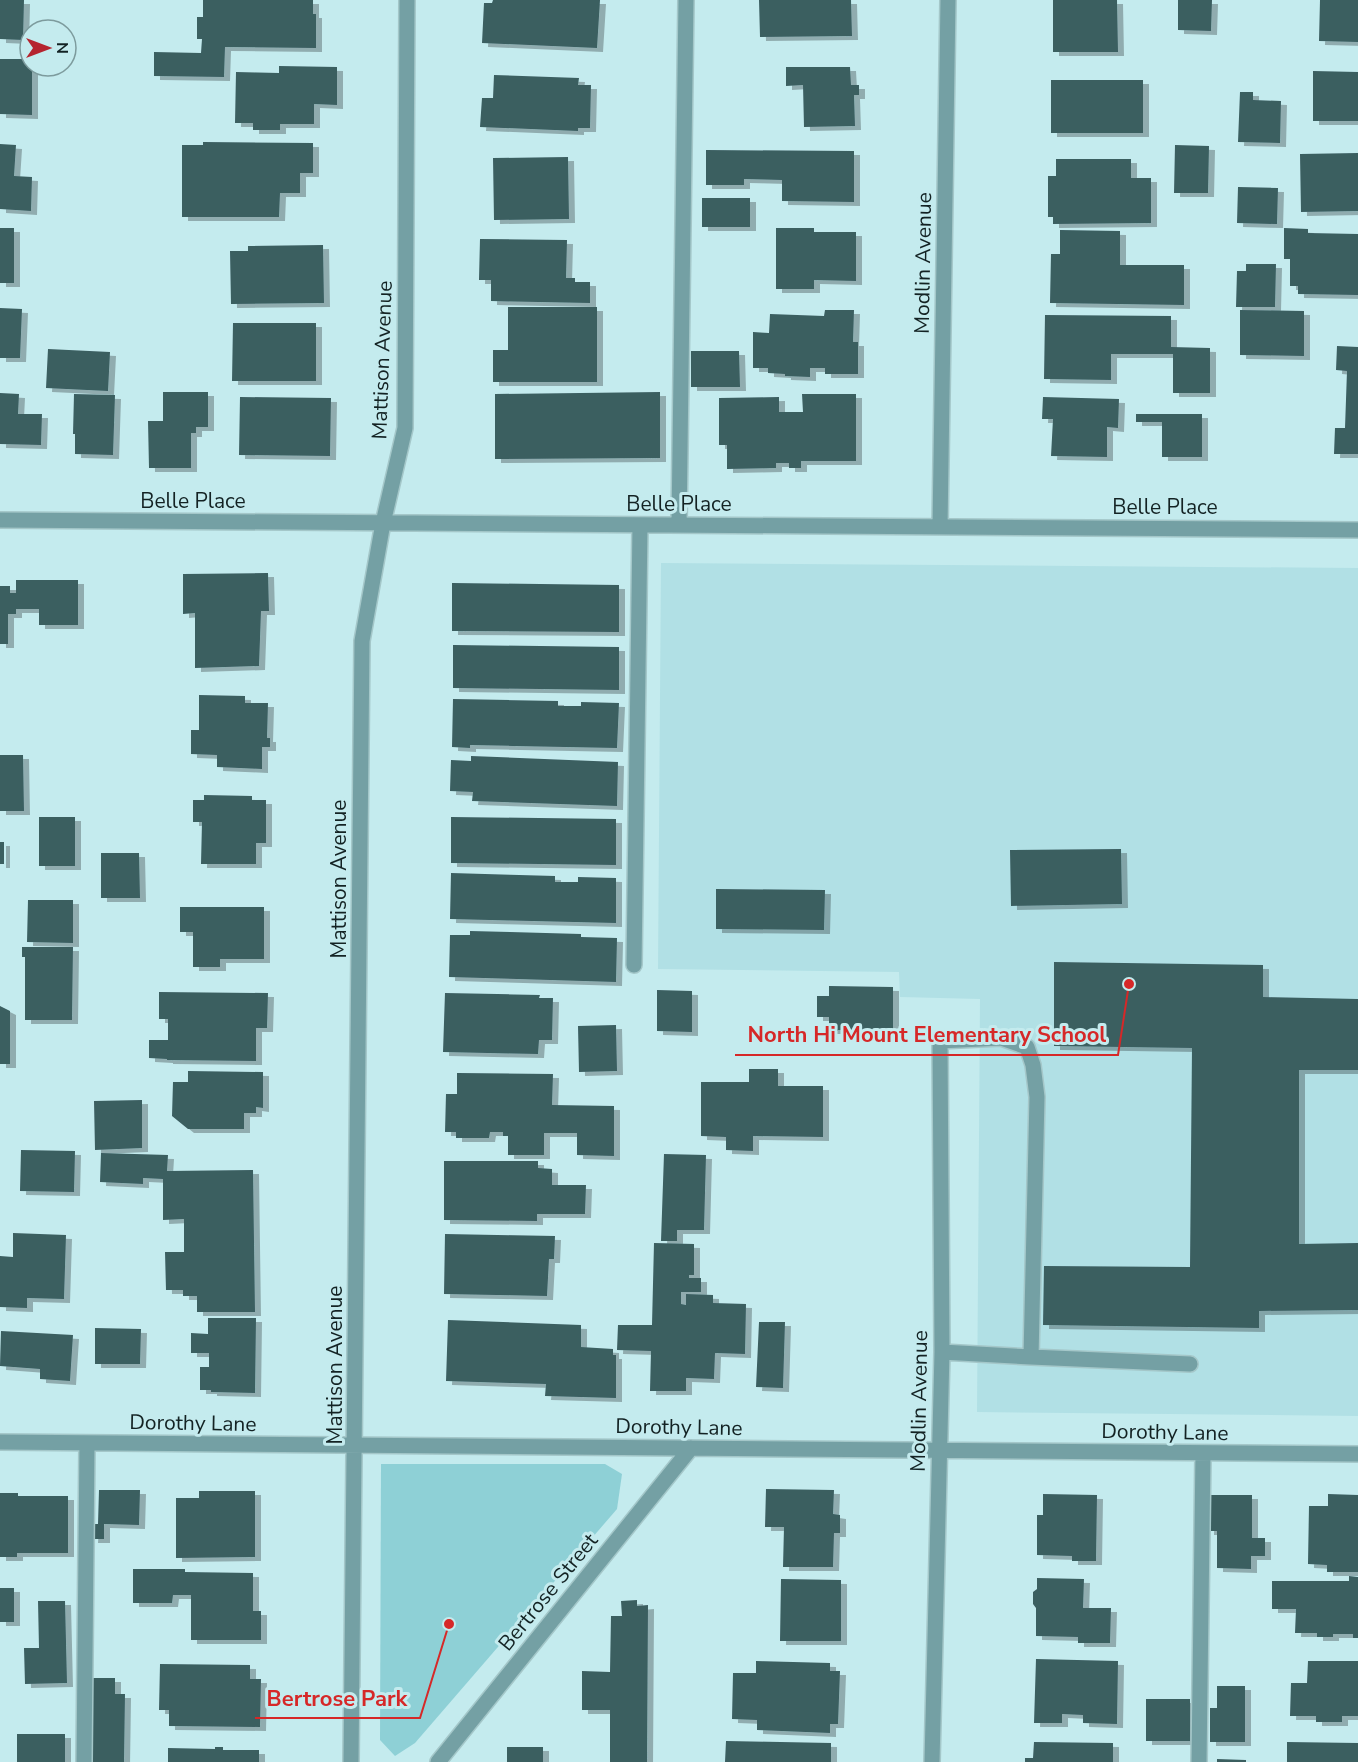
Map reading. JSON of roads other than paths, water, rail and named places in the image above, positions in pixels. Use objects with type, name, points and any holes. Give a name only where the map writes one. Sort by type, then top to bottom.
[{"type":"street","name":"Mattison Avenue","points":[[351,1762],[356,1445],[362,642],[383,523],[405,428],[407,0]]},
{"type":"street","points":[[679,525],[686,0]]},
{"type":"street","name":"Modlin Avenue","points":[[940,527],[948,0]]},
{"type":"street","name":"Belle Place","points":[[0,520],[1358,530]]},
{"type":"street","points":[[634,965],[640,525]]},
{"type":"street","name":"Modlin Avenue","points":[[932,1762],[942,1352],[940,1041],[1001,1038],[1027,1047],[1033,1065],[1038,1097],[1031,1357]]},
{"type":"street","points":[[942,1352],[1190,1364]]},
{"type":"street","name":"Dorothy Lane","points":[[0,1442],[1358,1454]]},
{"type":"street","points":[[84,1762],[87,1443]]},
{"type":"street","name":"Bertrose Street","points":[[438,1762],[691,1448]]},
{"type":"street","points":[[1199,1762],[1203,1453]]},
{"type":"place","name":"North Hi Mount Elementary School","points":[[1129,984]]},
{"type":"place","name":"Bertrose Park","points":[[449,1624]]}]
